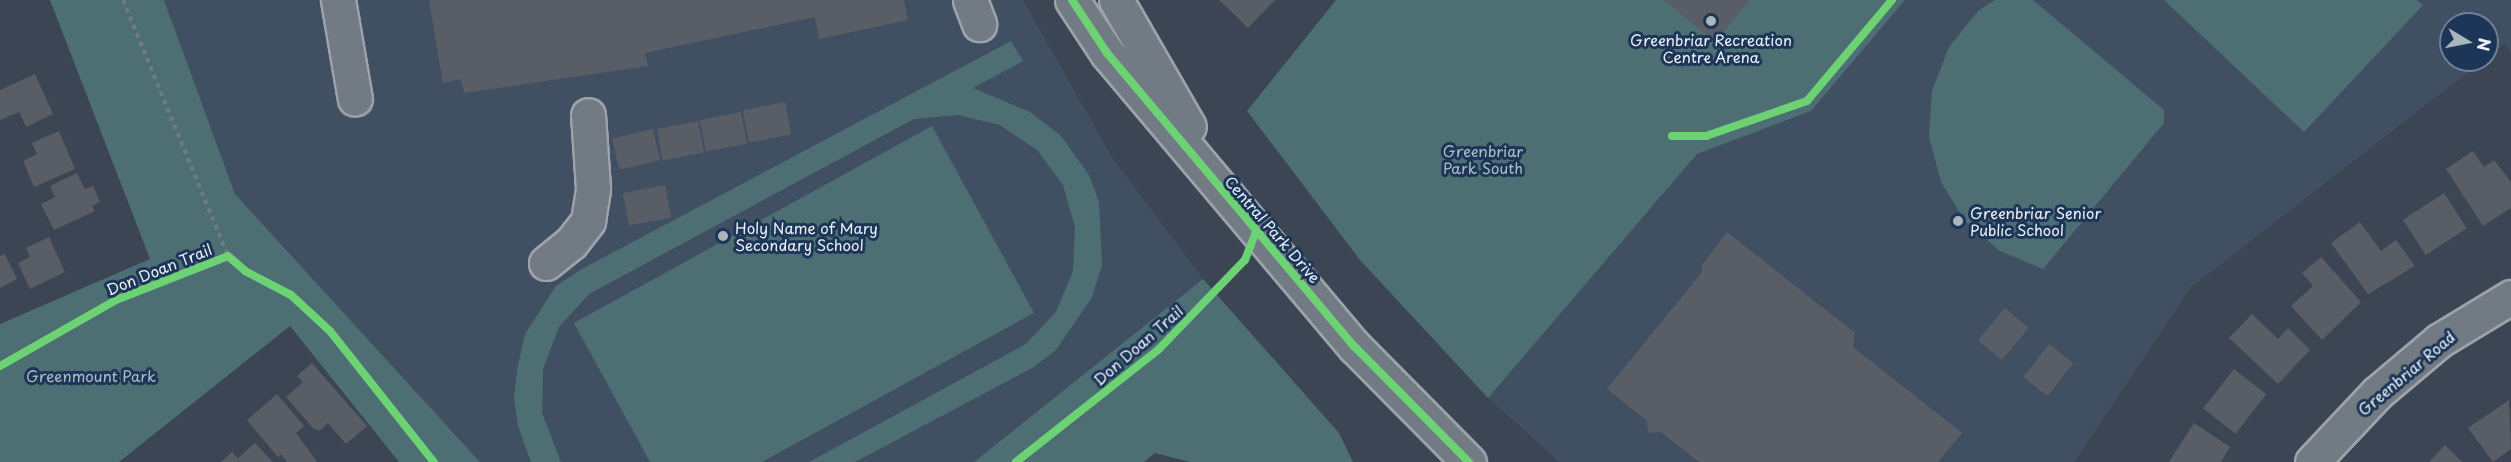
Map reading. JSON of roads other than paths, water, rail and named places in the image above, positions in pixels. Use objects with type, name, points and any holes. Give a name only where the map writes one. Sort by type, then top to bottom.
[{"type":"street","points":[[338,0],[355,99]]},
{"type":"street","name":"Central Park Drive","points":[[1072,0],[1107,54],[1233,204]]},
{"type":"street","name":"Central Park Drive","points":[[1116,0],[1233,204],[1251,245],[1469,462]]},
{"type":"street","points":[[546,263],[571,243],[588,220],[593,188],[588,115]]},
{"type":"street","name":"Greenbriar Road","points":[[2312,462],[2377,393],[2440,340],[2511,297]]},
{"type":"place","name":"Greenbriar Recreation Centre Arena","points":[[1711,21]]},
{"type":"place","name":"Greenbriar Senior Public School","points":[[1958,221]]},
{"type":"place","name":"Holy Name of Mary Secondary School","points":[[723,236]]},
{"type":"park label","name":"Greenbriar Park South","points":[[1483,158]]},
{"type":"park label","name":"Greenmount Park","points":[[91,376]]}]
